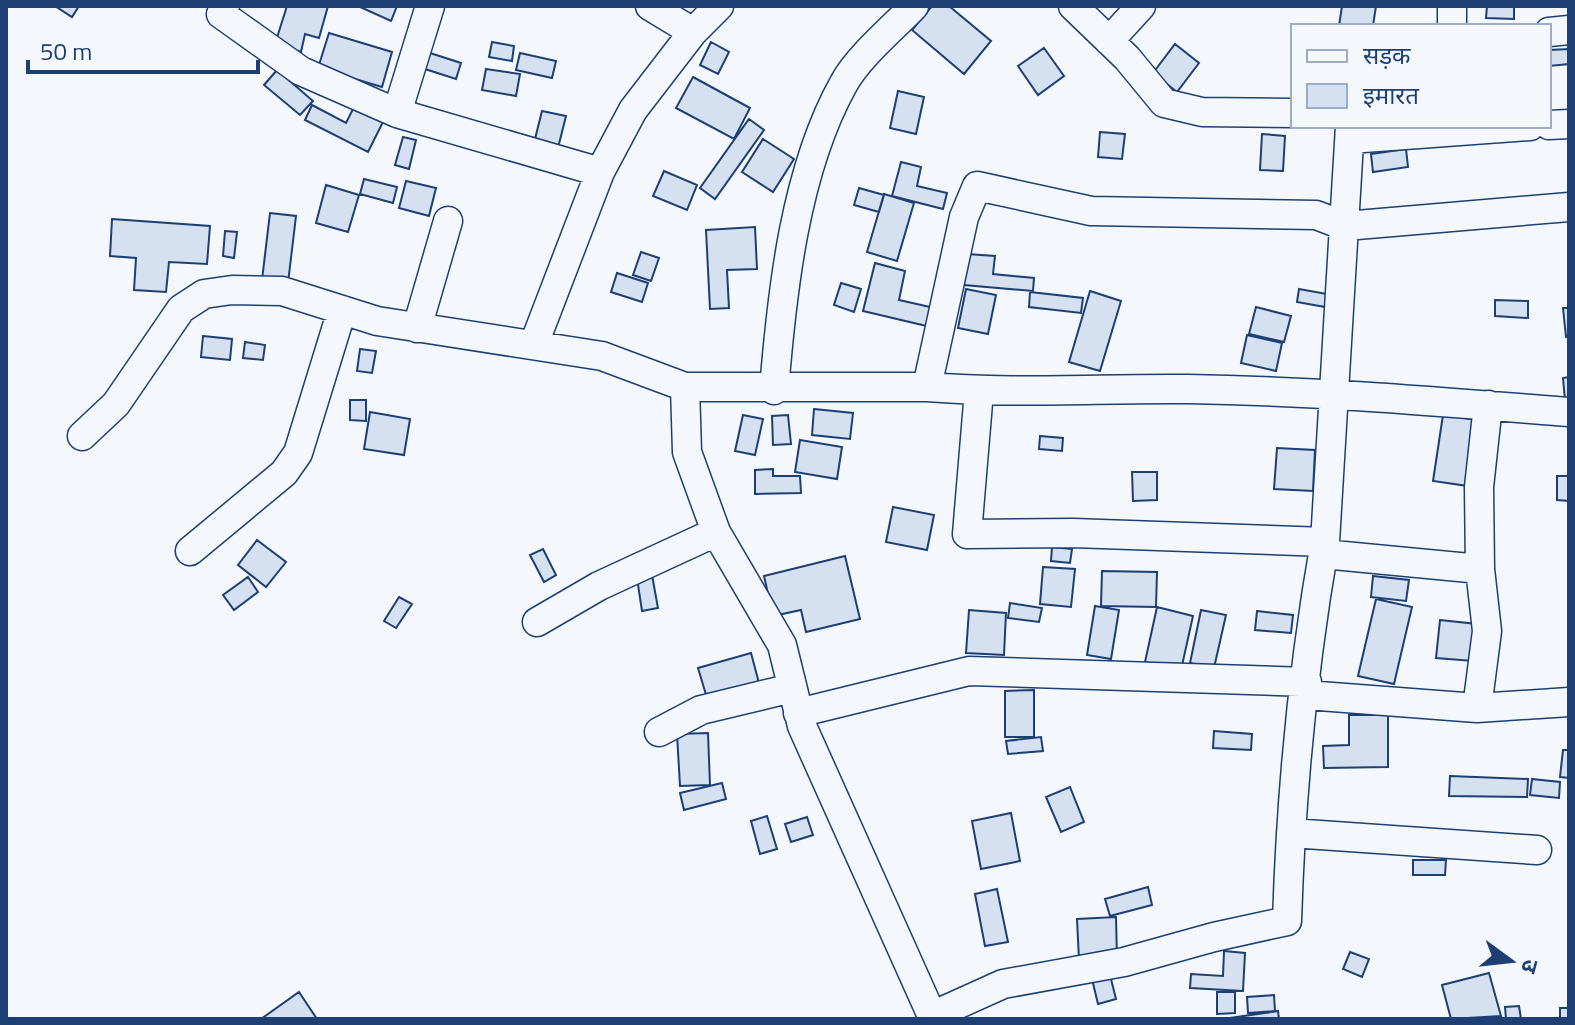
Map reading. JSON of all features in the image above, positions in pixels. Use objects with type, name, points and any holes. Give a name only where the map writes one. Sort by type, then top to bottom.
[{"type":"street","points":[[397,113],[430,6]]},
{"type":"street","points":[[650,6],[693,32]]},
{"type":"street","points":[[534,344],[600,172],[633,110],[693,32],[719,6]]},
{"type":"street","points":[[774,390],[783,284],[818,140],[845,80],[914,6]]},
{"type":"street","points":[[1073,6],[1164,103],[1202,112],[1291,113]]},
{"type":"street","points":[[1109,41],[1141,6]]},
{"type":"street","points":[[218,9],[301,71],[397,113],[600,172]]},
{"type":"street","points":[[685,387],[687,452],[716,532],[782,645],[795,700],[933,1018],[1003,984],[1124,962],[1287,921],[1291,833],[1324,548],[1350,133],[1479,128]]},
{"type":"street","points":[[927,387],[964,217],[977,186],[1091,211],[1316,215],[1345,226],[1569,207]]},
{"type":"street","points":[[417,328],[448,221]]},
{"type":"street","points":[[82,436],[116,404],[181,309],[204,294],[232,290],[282,291],[342,310],[417,328],[602,356],[685,387],[774,390],[927,387],[979,391],[1188,389],[1336,394],[1569,412]]},
{"type":"street","points":[[190,551],[284,473],[298,453],[342,310]]},
{"type":"street","points":[[979,391],[967,534],[1073,533],[1324,548],[1480,569]]},
{"type":"street","points":[[1477,708],[1487,631],[1480,569],[1479,487],[1488,405]]},
{"type":"street","points":[[537,622],[599,586],[716,532]]},
{"type":"street","points":[[659,732],[701,710],[795,700],[969,671],[1306,689],[1477,708],[1569,702]]},
{"type":"street","points":[[1291,833],[1537,850]]},
{"type":"building","points":[[55,6],[79,6],[72,17]]},
{"type":"building","points":[[287,6],[328,6],[319,38],[305,34],[301,52],[275,44]]},
{"type":"building","points":[[358,6],[397,6],[391,21]]},
{"type":"building","points":[[932,6],[949,6],[991,41],[964,74],[912,30]]},
{"type":"building","points":[[1342,6],[1376,6],[1373,24],[1339,24]]},
{"type":"building","points":[[1487,6],[1514,6],[1514,19],[1486,18]]},
{"type":"building","points":[[329,33],[392,52],[382,87],[318,68]]},
{"type":"building","points":[[492,42],[514,46],[512,61],[489,57]]},
{"type":"building","points":[[711,42],[729,52],[718,74],[700,65]]},
{"type":"building","points":[[1175,44],[1199,63],[1177,92],[1153,73]]},
{"type":"building","points":[[1044,48],[1064,76],[1038,95],[1018,66]]},
{"type":"building","points":[[1569,49],[1569,64],[1551,66],[1551,50]]},
{"type":"building","points":[[430,53],[461,63],[456,79],[425,69]]},
{"type":"building","points":[[520,53],[556,61],[552,78],[516,70]]},
{"type":"building","points":[[486,69],[520,74],[516,96],[482,90]]},
{"type":"building","points":[[277,70],[313,101],[300,115],[264,85]]},
{"type":"building","points":[[693,77],[750,108],[734,139],[676,108]]},
{"type":"building","points":[[898,91],[924,97],[916,134],[890,128]]},
{"type":"building","points":[[312,105],[346,123],[355,105],[384,120],[368,152],[305,120]]},
{"type":"building","points":[[542,111],[566,116],[558,148],[534,143]]},
{"type":"building","points":[[749,119],[764,130],[715,199],[700,188]]},
{"type":"building","points":[[1100,132],[1125,134],[1122,159],[1098,157]]},
{"type":"building","points":[[1262,134],[1285,136],[1283,171],[1260,170]]},
{"type":"building","points":[[403,137],[416,140],[409,169],[395,165]]},
{"type":"building","points":[[763,139],[794,159],[773,192],[742,172]]},
{"type":"building","points":[[1406,149],[1408,167],[1373,172],[1371,154]]},
{"type":"building","points":[[901,162],[921,167],[917,186],[947,193],[943,209],[892,196]]},
{"type":"building","points":[[664,171],[697,185],[687,210],[653,196]]},
{"type":"building","points":[[364,179],[397,187],[393,203],[360,194]]},
{"type":"building","points":[[406,181],[436,188],[429,216],[399,208]]},
{"type":"building","points":[[326,185],[359,195],[348,232],[316,223]]},
{"type":"building","points":[[859,188],[884,195],[879,212],[854,205]]},
{"type":"building","points":[[884,194],[914,203],[897,261],[867,252]]},
{"type":"building","points":[[270,213],[296,216],[288,283],[262,280]]},
{"type":"building","points":[[112,219],[210,226],[207,264],[169,262],[166,292],[134,290],[136,258],[110,256]]},
{"type":"building","points":[[755,227],[757,269],[727,270],[729,308],[710,309],[706,230]]},
{"type":"building","points":[[225,231],[237,232],[234,258],[223,256]]},
{"type":"building","points":[[641,252],[659,258],[651,281],[633,275]]},
{"type":"building","points":[[967,254],[995,256],[993,274],[1034,278],[1033,291],[964,285]]},
{"type":"building","points":[[875,263],[905,271],[899,300],[939,309],[935,328],[863,311]]},
{"type":"building","points":[[617,273],[648,283],[642,302],[611,292]]},
{"type":"building","points":[[841,283],[861,289],[854,312],[834,305]]},
{"type":"building","points":[[966,289],[996,295],[988,334],[958,328]]},
{"type":"building","points":[[1299,289],[1327,294],[1325,307],[1297,302]]},
{"type":"building","points":[[1090,291],[1121,301],[1100,371],[1069,362]]},
{"type":"building","points":[[1030,292],[1083,298],[1081,313],[1029,307]]},
{"type":"building","points":[[1495,300],[1528,301],[1528,318],[1495,316]]},
{"type":"building","points":[[1256,307],[1291,316],[1284,342],[1249,334]]},
{"type":"building","points":[[1563,308],[1569,308],[1569,336],[1566,337]]},
{"type":"building","points":[[1247,335],[1282,343],[1276,371],[1241,363]]},
{"type":"building","points":[[203,336],[232,339],[230,360],[201,357]]},
{"type":"building","points":[[245,342],[265,345],[263,360],[243,358]]},
{"type":"building","points":[[360,349],[376,351],[372,373],[357,371]]},
{"type":"building","points":[[1569,377],[1569,399],[1565,400],[1563,378]]},
{"type":"building","points":[[350,400],[366,400],[366,421],[350,420]]},
{"type":"building","points":[[814,409],[853,413],[850,439],[812,435]]},
{"type":"building","points":[[370,412],[410,419],[404,455],[364,449]]},
{"type":"building","points":[[743,415],[763,419],[755,455],[735,451]]},
{"type":"building","points":[[788,415],[791,444],[773,445],[772,416]]},
{"type":"building","points":[[1443,415],[1478,420],[1468,486],[1433,481]]},
{"type":"building","points":[[1040,436],[1063,438],[1062,451],[1039,449]]},
{"type":"building","points":[[800,440],[842,447],[837,479],[795,472]]},
{"type":"building","points":[[1277,448],[1315,450],[1313,491],[1274,489]]},
{"type":"building","points":[[773,469],[773,476],[800,476],[801,493],[755,494],[755,470]]},
{"type":"building","points":[[1132,472],[1157,472],[1157,500],[1133,501]]},
{"type":"building","points":[[1557,476],[1569,476],[1569,501],[1557,500]]},
{"type":"building","points":[[893,507],[934,515],[927,550],[886,542]]},
{"type":"building","points":[[257,540],[286,562],[266,587],[238,565]]},
{"type":"building","points":[[1052,547],[1072,549],[1070,563],[1051,561]]},
{"type":"building","points":[[543,549],[556,575],[544,582],[530,555]]},
{"type":"building","points":[[845,556],[860,619],[806,632],[801,610],[773,616],[764,576]]},
{"type":"building","points":[[1043,567],[1075,569],[1071,607],[1040,604]]},
{"type":"building","points":[[1102,571],[1157,572],[1156,607],[1101,606]]},
{"type":"building","points":[[652,575],[658,608],[642,611],[637,578]]},
{"type":"building","points":[[1373,576],[1409,580],[1406,601],[1371,597]]},
{"type":"building","points":[[248,577],[258,592],[234,610],[223,595]]},
{"type":"building","points":[[399,597],[412,604],[396,628],[384,621]]},
{"type":"building","points":[[1376,599],[1412,607],[1394,684],[1358,676]]},
{"type":"building","points":[[1010,603],[1042,608],[1039,622],[1008,618]]},
{"type":"building","points":[[1095,606],[1119,610],[1111,659],[1087,655]]},
{"type":"building","points":[[1157,607],[1193,616],[1181,670],[1145,662]]},
{"type":"building","points":[[969,610],[1006,613],[1004,655],[966,653]]},
{"type":"building","points":[[1201,610],[1226,615],[1214,668],[1190,663]]},
{"type":"building","points":[[1257,611],[1293,615],[1291,633],[1255,630]]},
{"type":"building","points":[[1440,620],[1477,624],[1473,661],[1436,658]]},
{"type":"building","points":[[751,653],[759,683],[707,698],[698,668]]},
{"type":"building","points":[[1034,690],[1034,737],[1005,737],[1005,691]]},
{"type":"building","points":[[1349,715],[1388,715],[1388,767],[1324,768],[1323,746],[1349,745]]},
{"type":"building","points":[[1214,731],[1252,734],[1251,750],[1213,748]]},
{"type":"building","points":[[708,733],[710,785],[680,786],[677,734]]},
{"type":"building","points":[[1041,737],[1043,751],[1008,754],[1006,741]]},
{"type":"building","points":[[1563,750],[1569,750],[1569,778],[1560,777]]},
{"type":"building","points":[[1450,776],[1528,779],[1527,797],[1449,796]]},
{"type":"building","points":[[1532,779],[1560,782],[1559,798],[1530,795]]},
{"type":"building","points":[[722,783],[726,799],[684,810],[680,793]]},
{"type":"building","points":[[1070,787],[1084,822],[1061,832],[1046,797]]},
{"type":"building","points":[[1011,813],[1020,861],[981,869],[972,821]]},
{"type":"building","points":[[767,816],[777,849],[760,854],[751,821]]},
{"type":"building","points":[[807,817],[813,835],[791,842],[785,824]]},
{"type":"building","points":[[1413,860],[1446,860],[1445,875],[1413,875]]},
{"type":"building","points":[[1148,887],[1152,905],[1110,916],[1105,899]]},
{"type":"building","points":[[997,889],[1008,942],[985,946],[975,894]]},
{"type":"building","points":[[1116,917],[1117,959],[1079,960],[1077,919]]},
{"type":"building","points":[[1224,951],[1245,953],[1243,991],[1190,988],[1191,974],[1223,976]]},
{"type":"building","points":[[1350,952],[1369,959],[1362,977],[1343,969]]},
{"type":"building","points":[[1489,973],[1501,1016],[1451,1019],[1442,985]]},
{"type":"building","points":[[1110,975],[1116,999],[1098,1004],[1092,979]]},
{"type":"building","points":[[299,992],[317,1019],[261,1019]]},
{"type":"building","points":[[1217,992],[1235,992],[1235,1013],[1217,1014]]},
{"type":"building","points":[[1274,995],[1275,1011],[1248,1013],[1247,997]]},
{"type":"building","points":[[1519,1006],[1521,1019],[1506,1019],[1505,1007]]},
{"type":"building","points":[[1560,1008],[1569,1008],[1569,1019],[1560,1019]]},
{"type":"building","points":[[1278,1011],[1279,1019],[1223,1019]]}]
